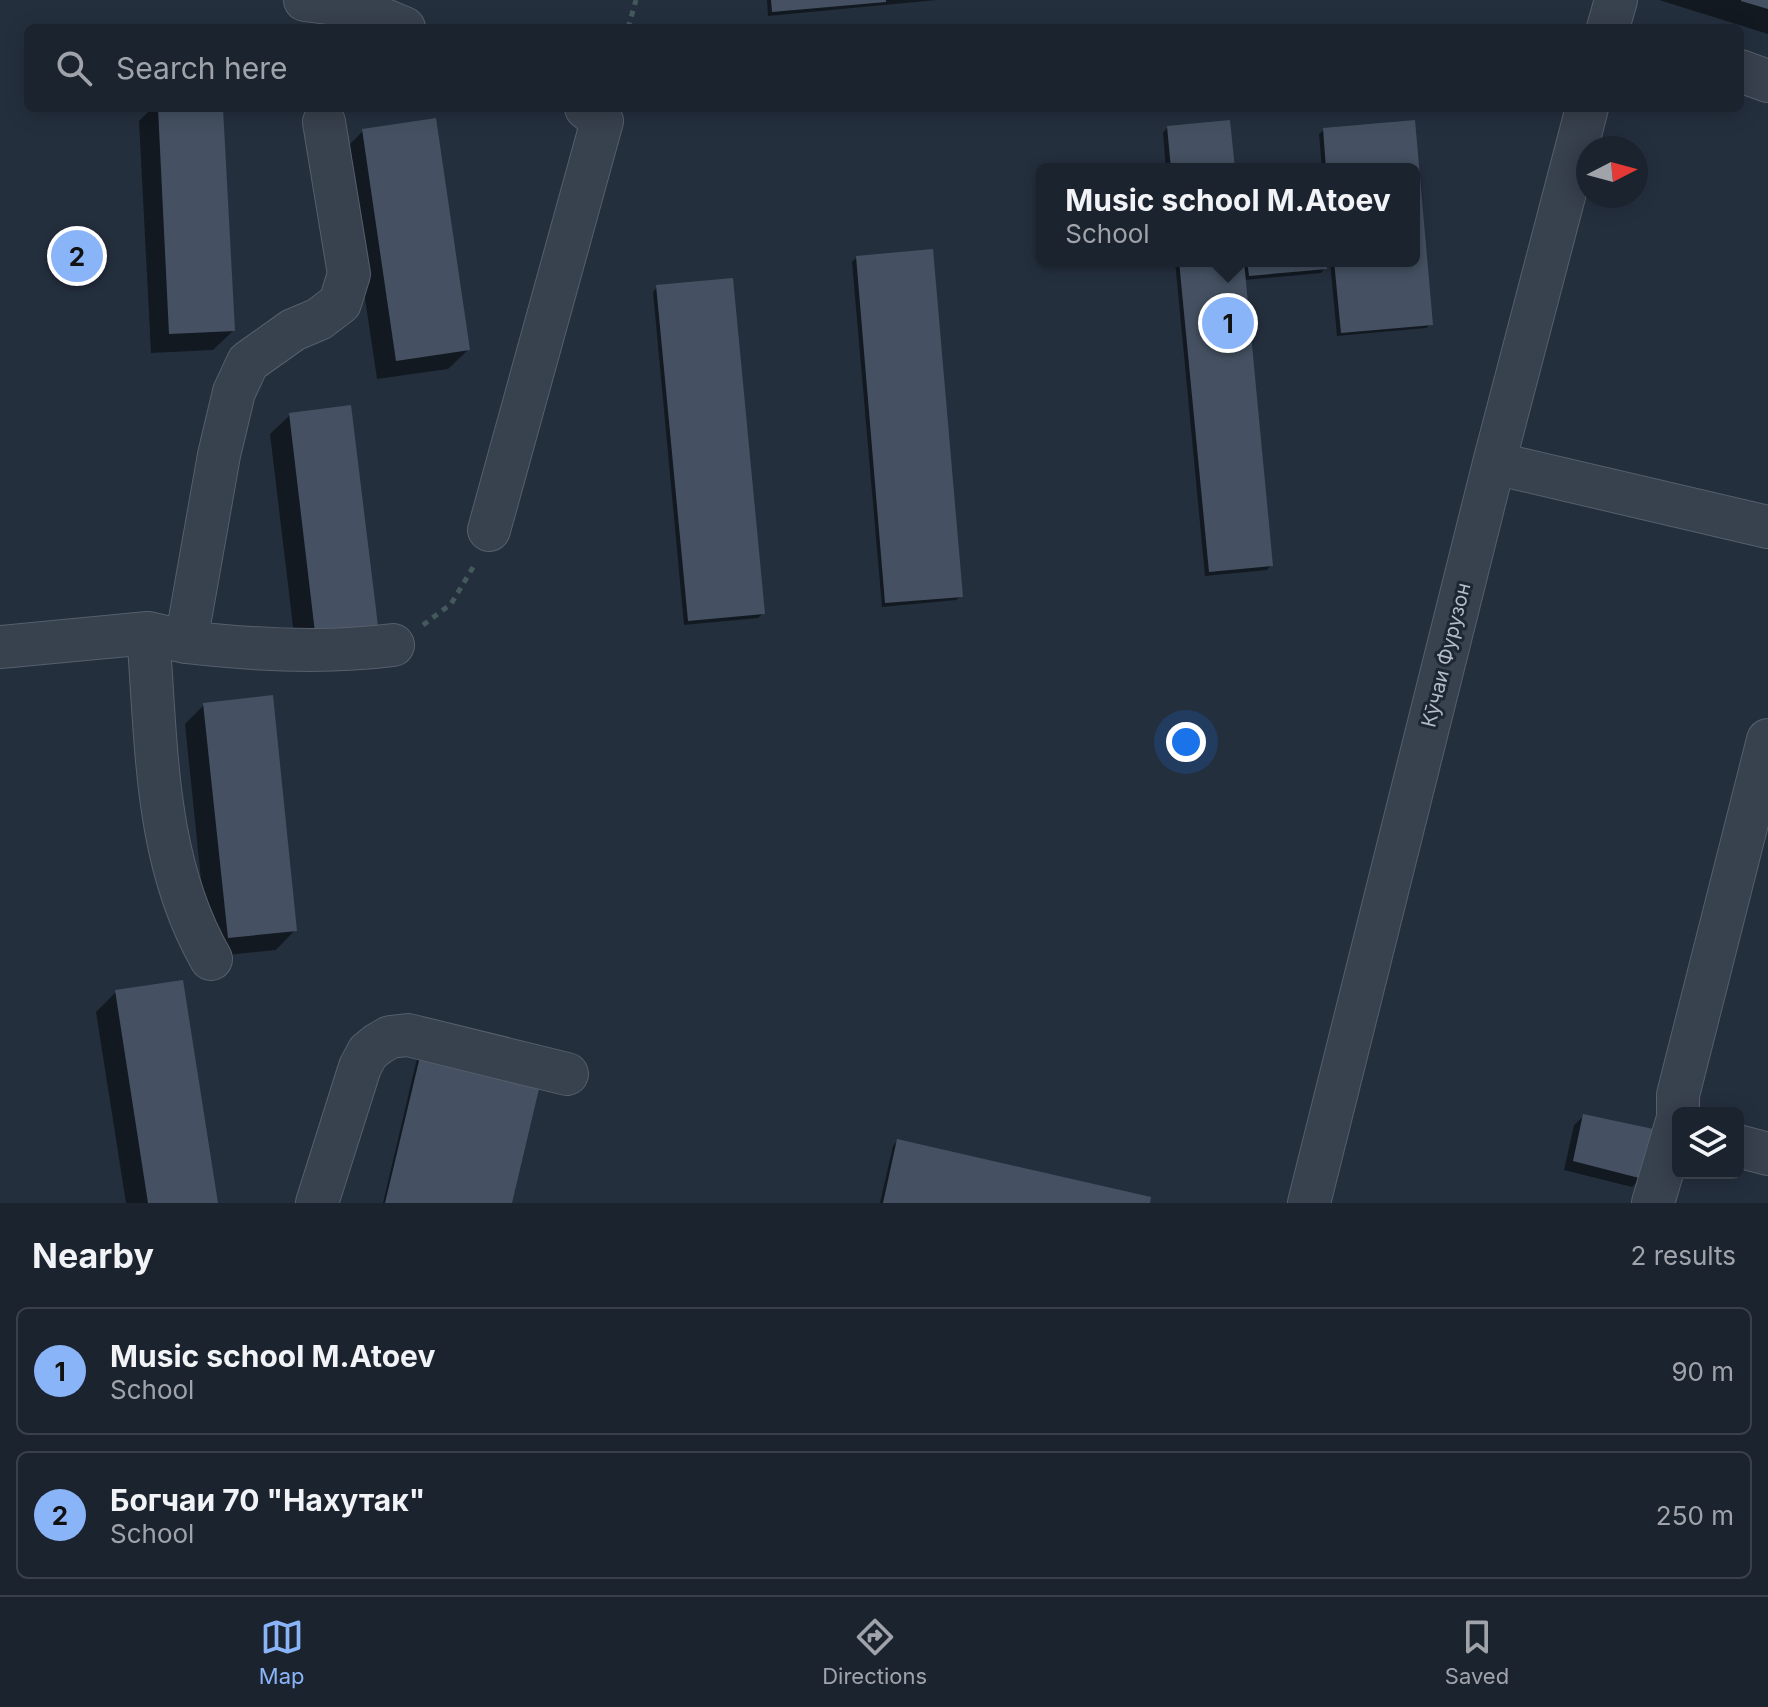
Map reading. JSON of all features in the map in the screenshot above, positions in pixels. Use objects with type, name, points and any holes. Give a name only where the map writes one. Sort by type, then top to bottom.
[{"type":"street","points":[[305,0],[351,6],[394,24]]},
{"type":"street","points":[[1744,72],[1768,81]]},
{"type":"street","points":[[489,530],[602,121],[591,112]]},
{"type":"street","name":"Кӯчаи Фурузон","points":[[1309,1203],[1494,463],[1586,112]]},
{"type":"street","points":[[211,959],[196,933],[177,882],[166,836],[155,749],[167,637],[234,392],[248,362],[293,330],[319,319],[340,303],[349,274],[324,122]]},
{"type":"street","points":[[1494,463],[1768,527]]},
{"type":"street","points":[[0,647],[167,637],[242,648],[346,650],[393,645]]},
{"type":"street","points":[[1678,1107],[1678,1095],[1768,740]]},
{"type":"street","points":[[317,1203],[360,1067],[368,1052],[390,1037],[408,1035],[437,1040],[567,1074]]},
{"type":"street","points":[[1653,1203],[1672,1138]]},
{"type":"street","points":[[1744,1148],[1768,1154]]},
{"type":"path","points":[[629,24],[636,0]]},
{"type":"path","points":[[393,645],[451,604],[470,574],[489,530]]},
{"type":"building","points":[[771,0],[886,0],[886,2],[772,12]]},
{"type":"building","points":[[1741,0],[1768,0],[1768,9],[1741,1]]},
{"type":"building","points":[[158,112],[223,112],[235,331],[169,334]]},
{"type":"building","points":[[436,118],[470,350],[396,361],[362,129]]},
{"type":"building","points":[[1230,120],[1234,163],[1170,163],[1167,126]]},
{"type":"building","points":[[1415,120],[1419,163],[1326,163],[1323,128]]},
{"type":"building","points":[[1420,177],[1433,325],[1341,333],[1335,267],[1420,267]]},
{"type":"building","points":[[933,249],[963,597],[885,603],[856,256]]},
{"type":"building","points":[[1180,267],[1245,267],[1273,566],[1209,572]]},
{"type":"building","points":[[1248,267],[1327,267],[1327,269],[1249,276]]},
{"type":"building","points":[[733,278],[765,614],[688,621],[656,285]]},
{"type":"building","points":[[351,405],[379,634],[316,641],[289,413]]},
{"type":"building","points":[[273,695],[297,931],[228,938],[203,703]]},
{"type":"building","points":[[183,980],[218,1203],[148,1203],[115,990]]},
{"type":"building","points":[[423,1044],[543,1072],[512,1203],[385,1203]]},
{"type":"building","points":[[1583,1114],[1658,1130],[1643,1179],[1573,1161]]},
{"type":"building","points":[[897,1139],[1151,1197],[1150,1203],[883,1203]]},
{"type":"place","name":"Богчаи 70 \"Нахутак\"","points":[[77,256]]},
{"type":"place","name":"Music school M.Atoev","points":[[1228,323]]}]
